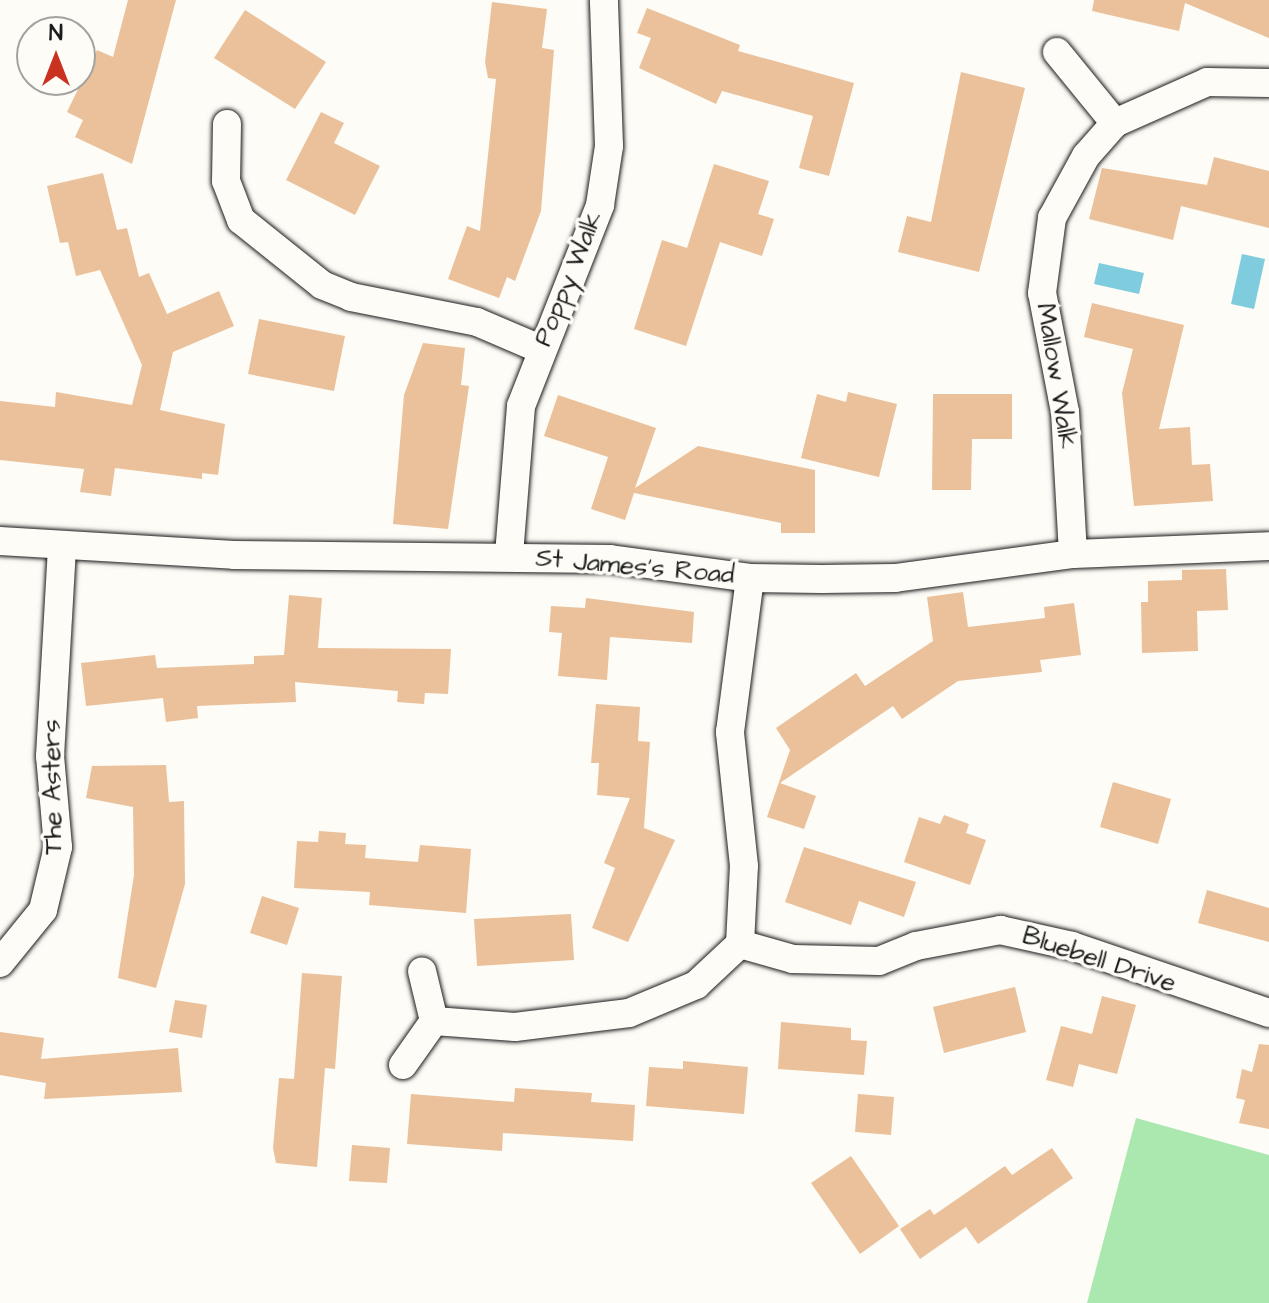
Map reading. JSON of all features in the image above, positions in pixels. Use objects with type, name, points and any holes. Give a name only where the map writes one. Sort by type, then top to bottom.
[{"type":"street","name":"Poppy Walk","points":[[509,555],[514,435],[540,349],[600,205],[609,146],[604,0]]},
{"type":"street","points":[[1057,52],[1115,123]]},
{"type":"street","name":"Mallow Walk","points":[[1073,554],[1065,412],[1046,334],[1043,256],[1066,185],[1115,123],[1207,82],[1269,83]]},
{"type":"street","points":[[227,124],[226,181],[241,220],[322,285],[351,297],[477,322],[540,349]]},
{"type":"street","name":"St James's Road","points":[[0,541],[436,560],[509,555],[671,565],[750,578],[895,578],[1073,554],[1269,546]]},
{"type":"street","name":"The Asters","points":[[0,963],[43,910],[58,847],[50,756],[62,546]]},
{"type":"street","points":[[434,1021],[515,1027],[629,1013],[696,985],[740,944],[744,866],[730,732],[750,578]]},
{"type":"street","name":"Bluebell Drive","points":[[740,944],[831,963],[879,961],[972,932],[1027,932],[1269,1013]]},
{"type":"street","points":[[403,1065],[434,1021],[422,971]]},
{"type":"green space","points":[[1136,1118],[1269,1155],[1269,1303],[1087,1303]]},
{"type":"water","points":[[1242,254],[1265,259],[1254,309],[1231,304]]},
{"type":"water","points":[[1099,263],[1144,273],[1139,294],[1094,284]]},
{"type":"building","points":[[128,0],[176,0],[132,164],[75,137],[83,120],[67,112],[75,96],[96,96],[97,50],[113,57]]},
{"type":"building","points":[[1094,0],[1269,0],[1269,38],[1185,3],[1179,31],[1092,11]]},
{"type":"building","points":[[492,2],[547,9],[542,48],[554,50],[541,211],[515,281],[507,277],[499,298],[448,279],[467,226],[480,231],[496,79],[488,78],[485,62]]},
{"type":"building","points":[[647,8],[740,45],[738,51],[854,83],[829,176],[799,168],[813,116],[722,91],[716,104],[639,68],[651,38],[637,33]]},
{"type":"building","points":[[245,10],[326,62],[295,109],[214,58]]},
{"type":"building","points":[[961,72],[1025,88],[979,272],[898,252],[907,216],[931,222]]},
{"type":"building","points":[[321,112],[344,123],[334,143],[380,166],[355,215],[286,180]]},
{"type":"building","points":[[1214,157],[1269,171],[1269,228],[1181,206],[1173,240],[1089,219],[1102,168],[1207,185]]},
{"type":"building","points":[[714,164],[769,181],[758,214],[774,219],[762,256],[720,242],[686,346],[634,329],[662,240],[687,248]]},
{"type":"building","points":[[103,173],[117,230],[127,228],[139,277],[149,273],[167,314],[219,291],[234,326],[173,352],[160,410],[225,424],[218,475],[202,473],[202,479],[115,468],[111,496],[80,492],[84,469],[0,460],[0,401],[55,407],[56,392],[132,405],[142,365],[100,270],[76,276],[68,242],[60,243],[47,186]]},
{"type":"building","points":[[1092,303],[1184,325],[1159,429],[1190,427],[1192,465],[1210,464],[1213,501],[1134,506],[1122,393],[1133,349],[1084,337]]},
{"type":"building","points":[[259,319],[345,336],[334,391],[248,374]]},
{"type":"building","points":[[423,343],[465,348],[461,385],[469,386],[448,529],[393,524],[404,395]]},
{"type":"building","points":[[848,392],[897,404],[879,477],[801,458],[817,394],[846,402]]},
{"type":"building","points":[[933,394],[1012,394],[1012,439],[972,439],[971,490],[932,490]]},
{"type":"building","points":[[558,395],[656,428],[635,488],[698,446],[815,470],[815,533],[781,533],[781,523],[634,493],[625,520],[591,509],[608,457],[544,436]]},
{"type":"building","points":[[1226,569],[1228,610],[1197,611],[1198,651],[1142,653],[1141,602],[1148,602],[1148,581],[1182,580],[1182,570]]},
{"type":"building","points":[[963,592],[968,627],[1045,618],[1044,607],[1074,603],[1081,655],[1040,660],[1042,672],[958,681],[902,719],[893,706],[780,783],[816,796],[804,829],[767,817],[790,750],[776,728],[856,673],[865,686],[933,641],[927,597]]},
{"type":"building","points":[[289,595],[322,598],[318,648],[451,649],[448,694],[425,693],[424,704],[397,702],[398,691],[295,682],[296,702],[197,706],[198,718],[166,722],[163,698],[86,706],[81,663],[155,655],[157,668],[254,664],[254,656],[284,655]]},
{"type":"building","points":[[586,598],[694,612],[692,643],[610,637],[607,680],[558,676],[562,633],[549,632],[551,606],[585,608]]},
{"type":"building","points":[[596,704],[640,707],[638,741],[650,742],[644,828],[675,840],[628,942],[592,928],[615,868],[604,863],[630,798],[597,795],[599,763],[591,763]]},
{"type":"building","points":[[166,765],[169,802],[184,801],[185,884],[156,988],[118,978],[134,875],[133,807],[86,798],[92,766]]},
{"type":"building","points":[[1113,782],[1171,799],[1158,844],[1100,827]]},
{"type":"building","points":[[944,815],[969,824],[966,833],[986,840],[970,885],[904,862],[919,817],[940,824]]},
{"type":"building","points":[[319,831],[346,833],[345,844],[366,845],[365,858],[418,862],[420,845],[471,849],[466,913],[369,905],[370,892],[294,888],[297,841],[318,842]]},
{"type":"building","points":[[804,847],[916,882],[904,917],[859,901],[851,925],[785,902]]},
{"type":"building","points":[[1207,890],[1269,908],[1269,942],[1198,923]]},
{"type":"building","points":[[262,896],[299,908],[287,945],[250,933]]},
{"type":"building","points":[[571,914],[574,960],[477,966],[474,919]]},
{"type":"building","points":[[302,973],[342,976],[335,1069],[325,1068],[317,1167],[276,1163],[273,1148],[279,1078],[294,1079]]},
{"type":"building","points":[[1015,987],[1026,1032],[944,1053],[933,1007]]},
{"type":"building","points":[[1102,996],[1136,1005],[1117,1074],[1079,1064],[1073,1087],[1046,1080],[1061,1026],[1092,1034]]},
{"type":"building","points":[[175,1000],[207,1005],[202,1038],[169,1032]]},
{"type":"building","points":[[781,1022],[851,1028],[851,1040],[867,1041],[864,1075],[778,1069]]},
{"type":"building","points":[[0,1032],[44,1038],[41,1059],[178,1048],[182,1092],[44,1099],[46,1083],[0,1075]]},
{"type":"building","points":[[1259,1044],[1269,1045],[1269,1129],[1239,1123],[1245,1100],[1236,1098],[1242,1069],[1252,1072]]},
{"type":"building","points":[[683,1061],[748,1067],[744,1114],[646,1106],[649,1067],[683,1069]]},
{"type":"building","points":[[515,1088],[592,1093],[591,1102],[635,1105],[633,1141],[503,1133],[502,1151],[407,1144],[411,1094],[514,1102]]},
{"type":"building","points":[[858,1094],[894,1097],[891,1135],[855,1132]]},
{"type":"building","points":[[352,1145],[390,1148],[387,1183],[349,1181]]},
{"type":"building","points":[[1052,1148],[1073,1178],[978,1244],[966,1227],[920,1259],[900,1229],[930,1209],[934,1215],[1005,1166],[1012,1175]]},
{"type":"building","points":[[851,1156],[899,1226],[860,1254],[811,1183]]}]
